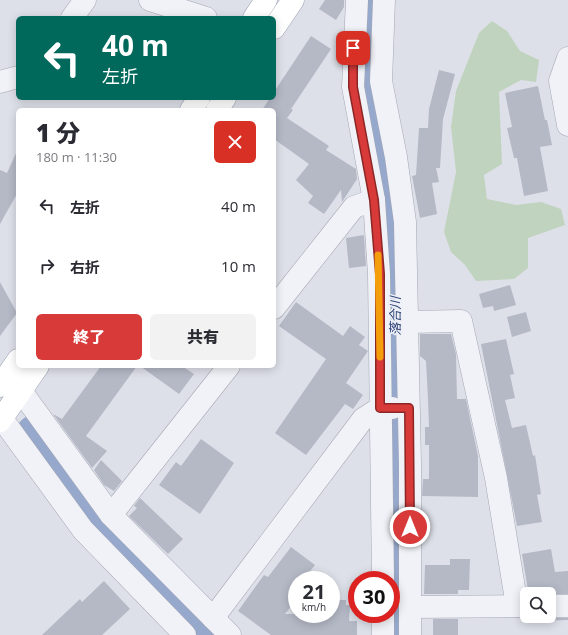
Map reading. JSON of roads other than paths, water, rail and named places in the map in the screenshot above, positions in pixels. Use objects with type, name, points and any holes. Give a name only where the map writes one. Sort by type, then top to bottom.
[{"type":"main road","points":[[255,16],[266,0]]},
{"type":"main road","points":[[276,25],[293,0]]},
{"type":"main road","points":[[1,418],[9,376],[32,368]]},
{"type":"street","points":[[73,16],[85,0]]},
{"type":"street","points":[[150,0],[200,16]]},
{"type":"street","points":[[357,0],[353,87],[374,200],[380,274],[396,408],[410,607],[410,635]]},
{"type":"street","points":[[384,0],[381,81],[396,156],[405,222],[407,322],[396,408],[384,571]]},
{"type":"street","points":[[568,58],[560,81],[568,125]]},
{"type":"street","points":[[0,82],[16,78]]},
{"type":"street","points":[[276,305],[354,207],[374,200]]},
{"type":"street","points":[[407,322],[461,321],[496,478],[520,596]]},
{"type":"street","points":[[111,515],[227,368]]},
{"type":"street","points":[[9,376],[111,515],[230,635]]},
{"type":"street","points":[[213,618],[363,419],[396,408]]},
{"type":"street","points":[[1,418],[83,530],[184,635]]},
{"type":"street","points":[[410,607],[520,606]]},
{"type":"street","points":[[556,606],[568,606]]},
{"type":"street","points":[[383,623],[383,635]]},
{"type":"waterway","name":"落合川","points":[[372,0],[366,73],[381,149],[391,219],[395,289],[395,635]]},
{"type":"waterway","points":[[33,432],[98,519],[131,557],[209,635]]}]
